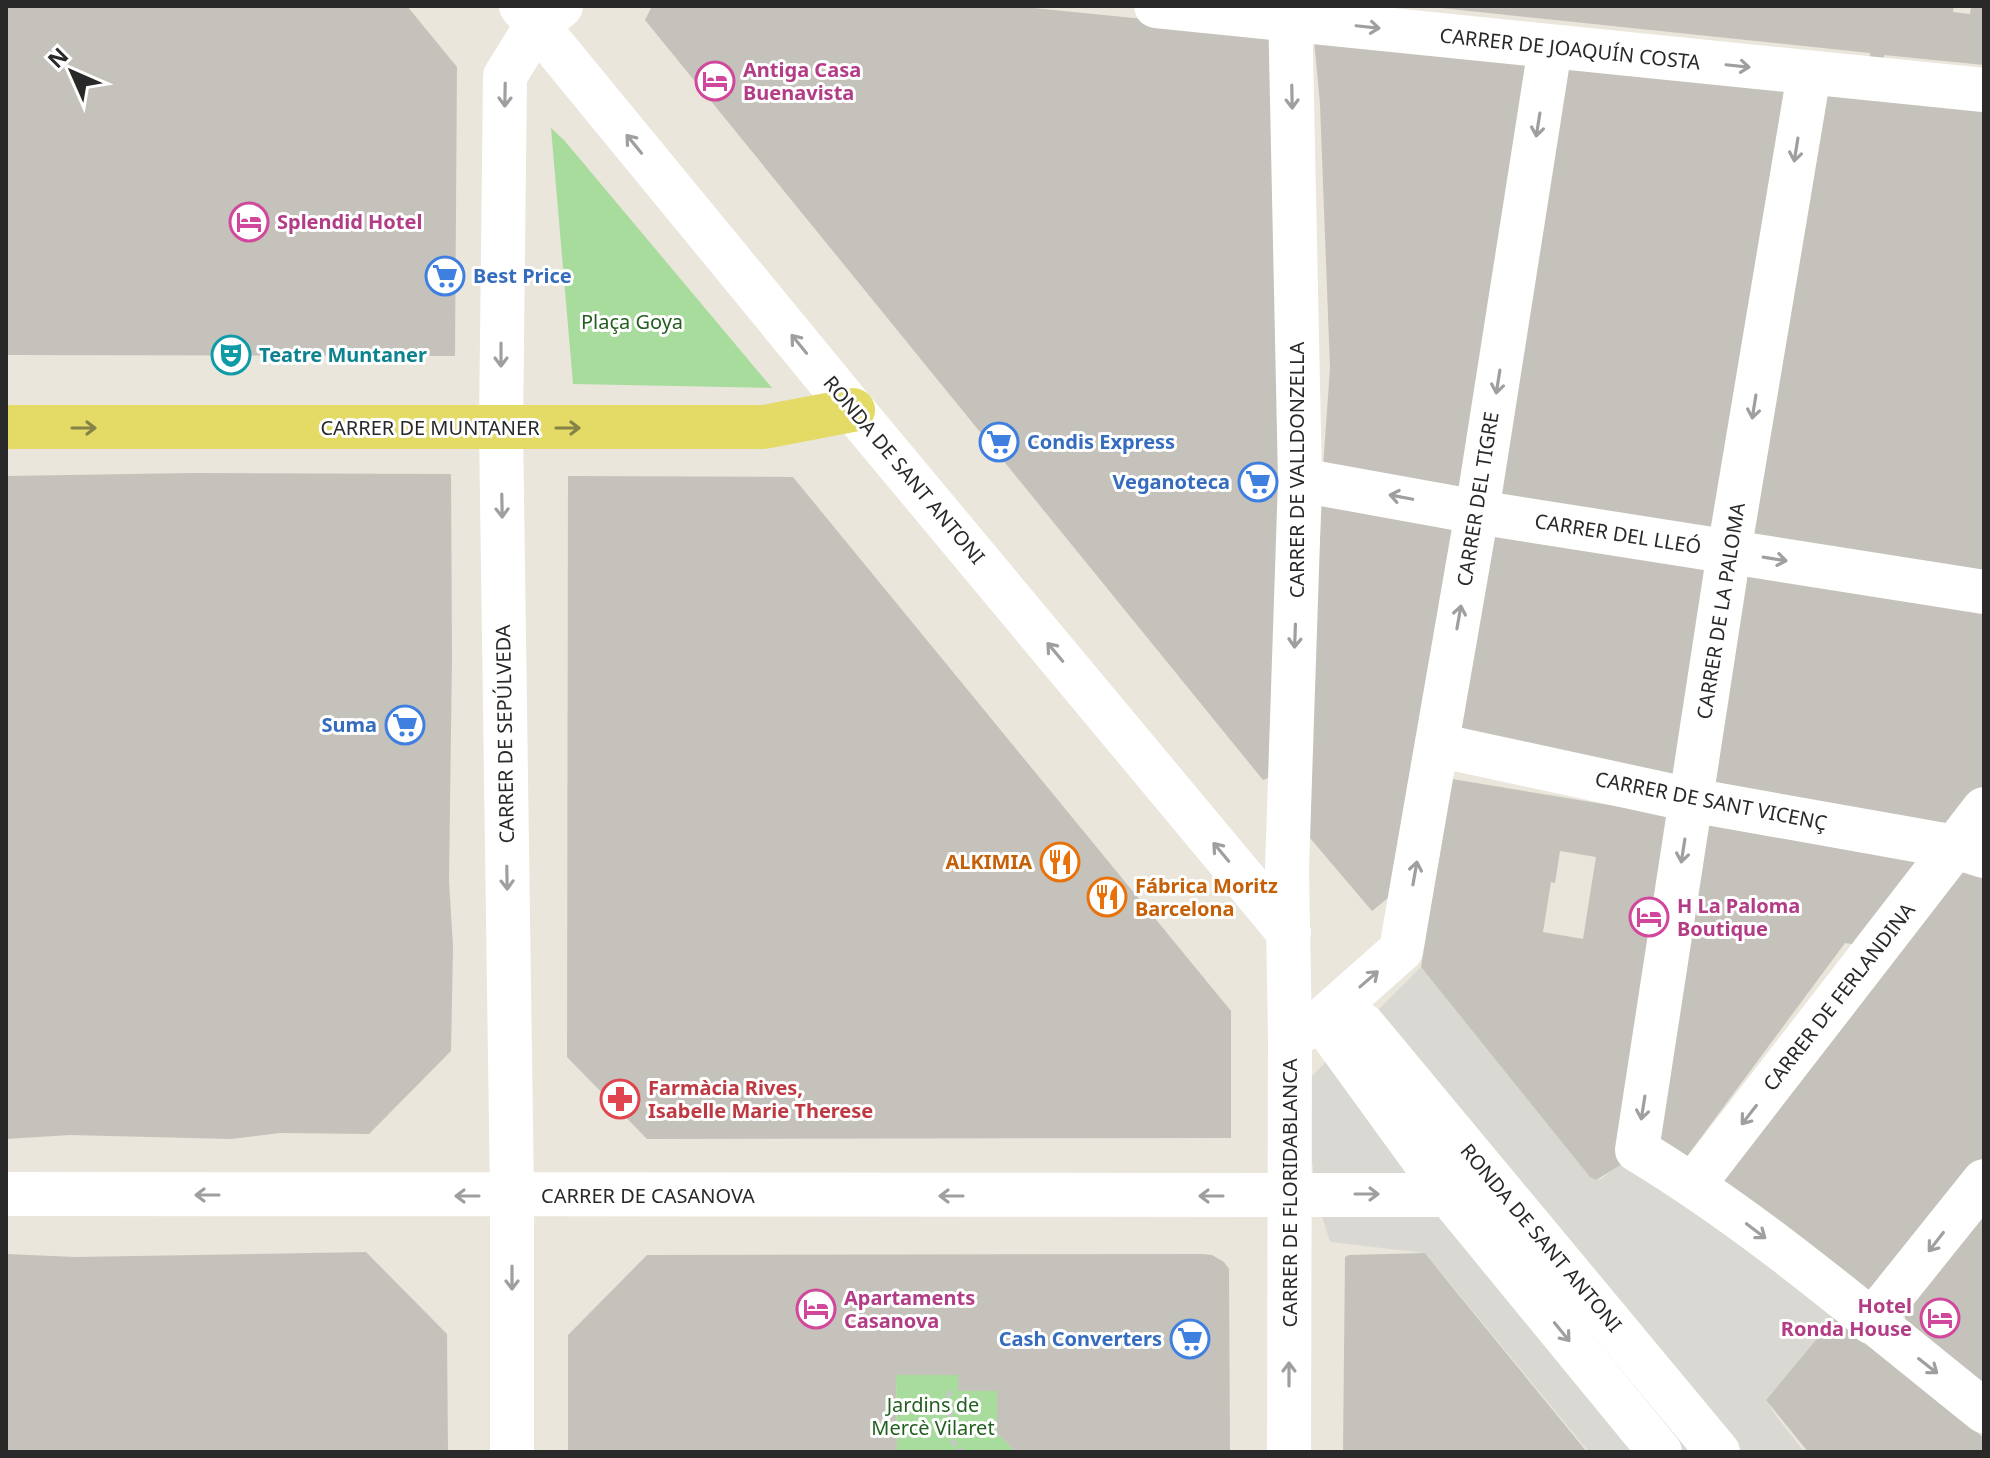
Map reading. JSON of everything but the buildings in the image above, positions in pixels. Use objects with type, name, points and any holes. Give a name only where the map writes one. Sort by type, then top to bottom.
[{"type":"main road","name":"CARRER DE MUNTANER","points":[[6,427],[764,427],[853,410]]},
{"type":"street","name":"CARRER DE JOAQUÍN COSTA","points":[[1156,6],[1290,12],[1550,48],[1984,90]]},
{"type":"street","name":"CARRER DE VALLDONZELLA","points":[[1289,933],[1287,869],[1300,480],[1290,12]]},
{"type":"street","name":"RONDA DE SANT ANTONI","points":[[539,13],[853,410],[1289,933]]},
{"type":"street","name":"CARRER DE SEPÚLVEDA","points":[[512,1452],[512,1196],[501,428],[505,76],[539,13]]},
{"type":"street","name":"CARRER DEL TIGRE","points":[[1325,1027],[1401,950],[1477,512],[1550,48]]},
{"type":"street","name":"CARRER DE LA PALOMA","points":[[1694,1184],[1637,1150],[1729,552],[1809,74]]},
{"type":"street","name":"CARRER DEL LLEÓ","points":[[1300,480],[1477,512],[1984,592]]},
{"type":"street","name":"CARRER DE SANT VICENÇ","points":[[1437,745],[1691,800],[1970,851]]},
{"type":"street","name":"CARRER DE FERLANDINA","points":[[1694,1184],[1970,851],[1984,809]]},
{"type":"street","name":"CARRER DE FLORIDABLANCA","points":[[1289,933],[1325,1027],[1289,1196],[1289,1452]]},
{"type":"street","name":"RONDA DE SANT ANTONI","points":[[1325,1027],[1449,1195],[1660,1452]]},
{"type":"street","name":"RONDA DE SANT ANTONI","points":[[1325,1027],[1718,1452]]},
{"type":"street","points":[[1871,1322],[1984,1181]]},
{"type":"street","points":[[1694,1184],[1833,1289],[1984,1411]]},
{"type":"street","name":"CARRER DE CASANOVA","points":[[6,1194],[1289,1196]]},
{"type":"street","points":[[1289,1196],[1449,1195]]},
{"type":"path","points":[[949,1391],[952,1441],[962,1452]]},
{"type":"green space","name":"Plaça Goya","points":[[551,128],[564,140],[772,388],[573,384]]},
{"type":"green space","name":"Jardins de Mercè Vilaret","points":[[896,1375],[958,1375],[959,1391],[997,1391],[997,1433],[1016,1452],[897,1452]]},
{"type":"shaded area","points":[[1421,967],[1591,1177],[1601,1179],[1637,1150],[1835,1317],[1766,1400],[1804,1452],[1589,1452],[1425,1253],[1330,1242],[1316,1197],[1304,1084]]},
{"type":"place","name":"Antiga Casa Buenavista","points":[[715,81]]},
{"type":"place","name":"Splendid Hotel","points":[[249,222]]},
{"type":"place","name":"Best Price","points":[[445,276]]},
{"type":"place","name":"Teatre Muntaner","points":[[231,355]]},
{"type":"place","name":"Condis Express","points":[[999,442]]},
{"type":"place","name":"Veganoteca","points":[[1258,482]]},
{"type":"place","name":"Suma","points":[[405,725]]},
{"type":"place","name":"ALKIMIA","points":[[1060,862]]},
{"type":"place","name":"Fábrica Moritz Barcelona","points":[[1107,897]]},
{"type":"place","name":"H La Paloma Boutique","points":[[1649,917]]},
{"type":"place","name":"Farmàcia Rives, Isabelle Marie Therese","points":[[620,1099]]},
{"type":"place","name":"Apartaments Casanova","points":[[816,1309]]},
{"type":"place","name":"Hotel Ronda House","points":[[1940,1318]]},
{"type":"place","name":"Cash Converters","points":[[1190,1339]]}]
